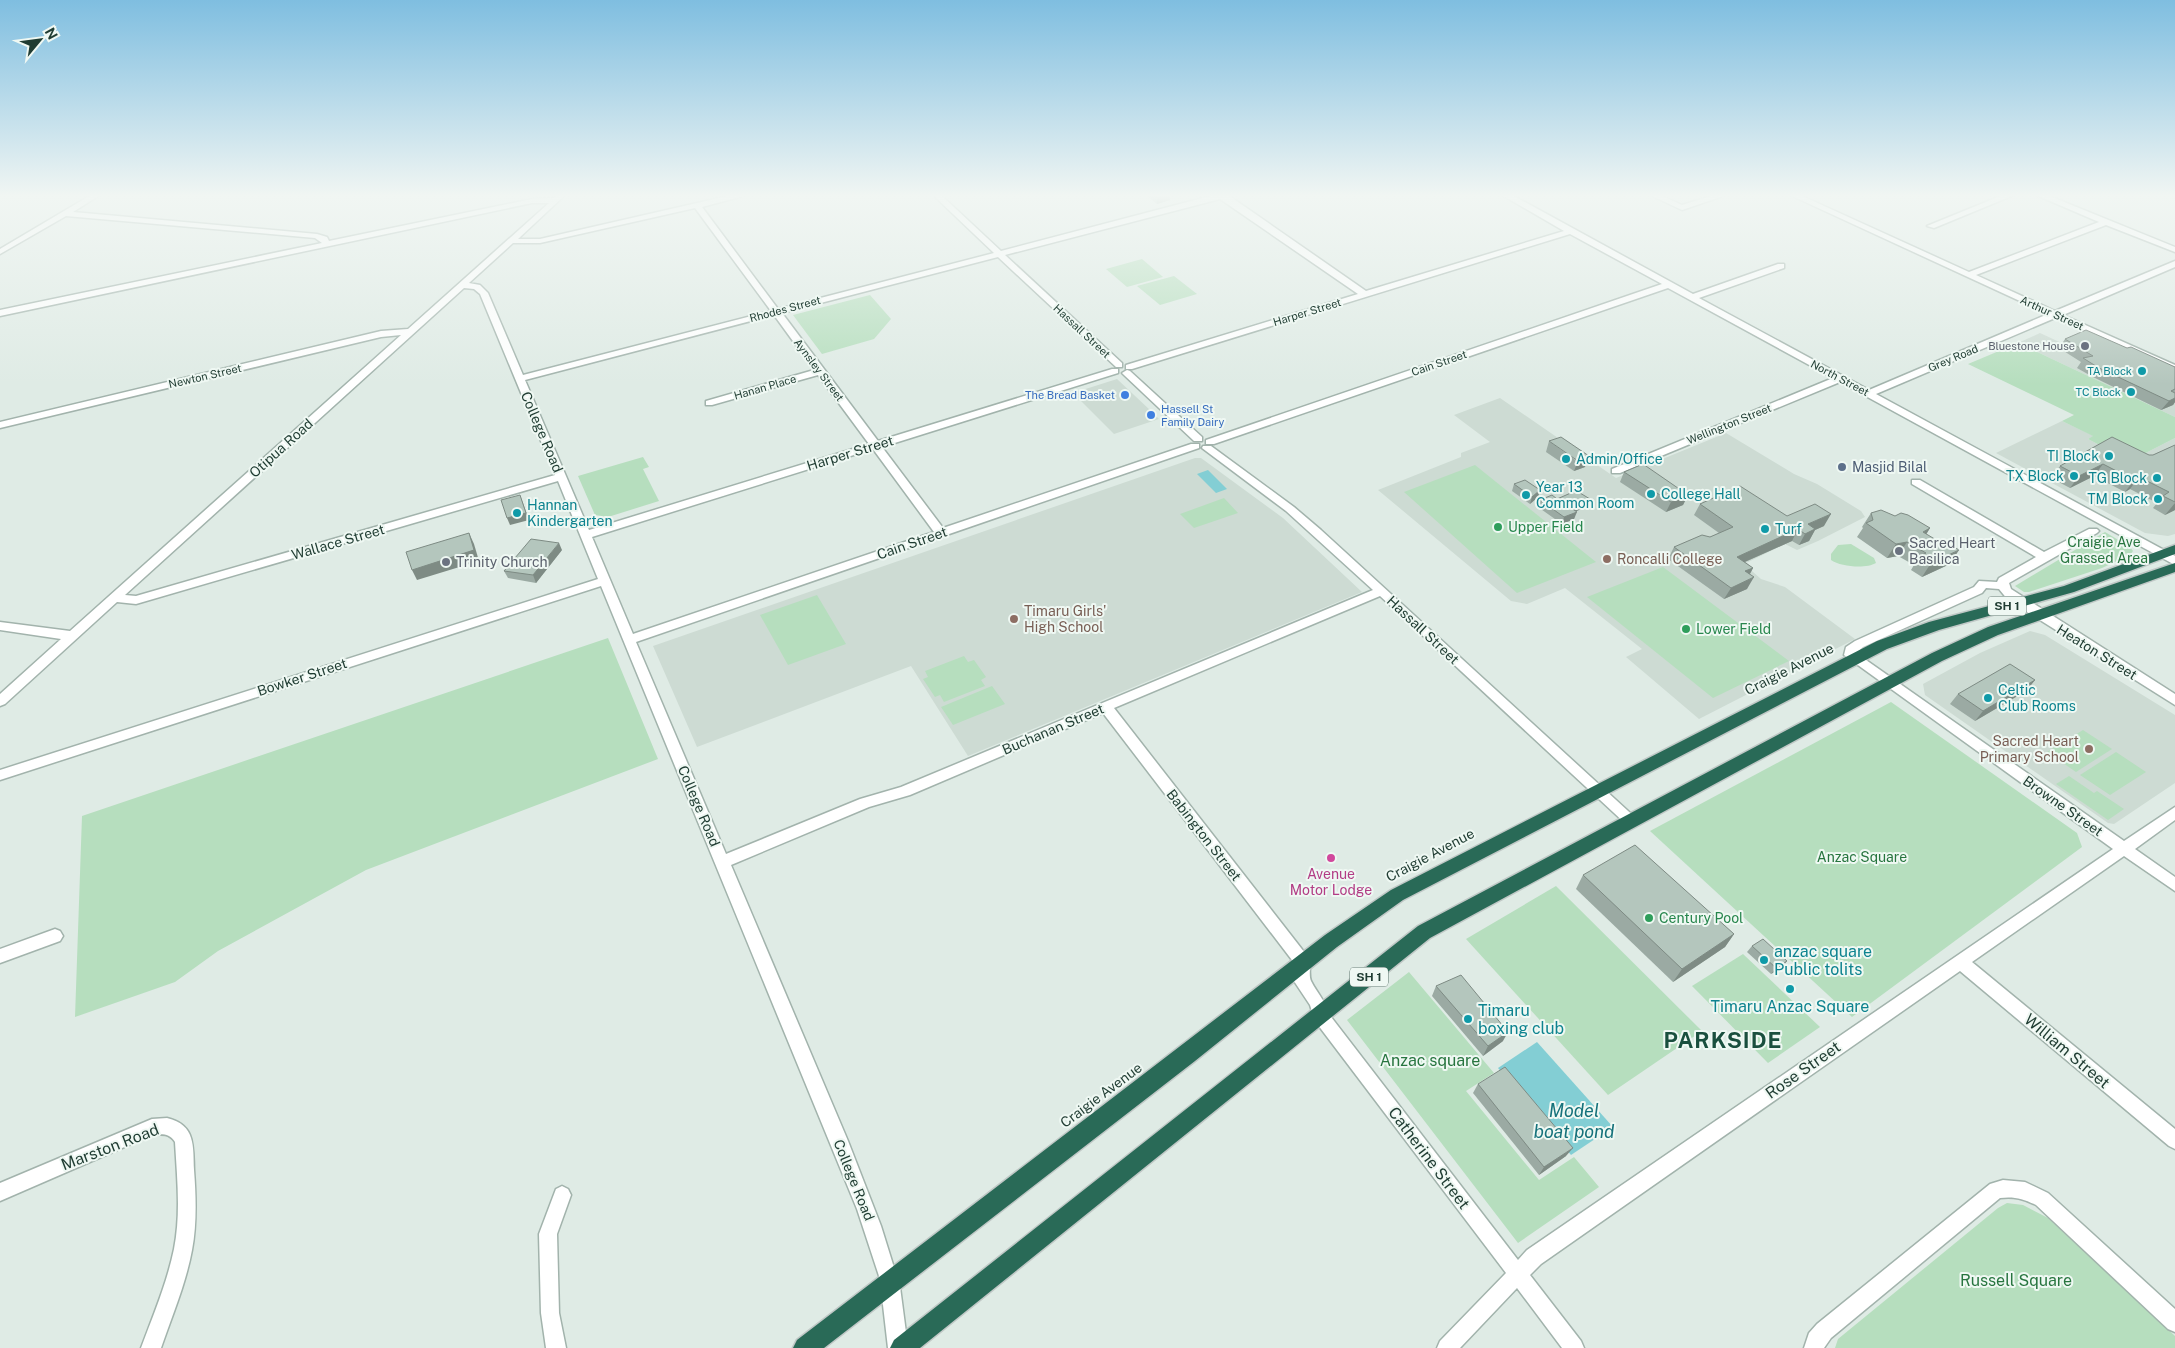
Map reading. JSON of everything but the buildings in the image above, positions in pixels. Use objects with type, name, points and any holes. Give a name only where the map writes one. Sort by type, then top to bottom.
[{"type":"highway","name":"Craigie Avenue","points":[[805,1348],[1188,1054],[1303,962],[1372,910],[1397,895],[1853,658],[1917,631],[2069,589],[2169,551]]},
{"type":"highway","name":"SH 1","points":[[902,1348],[1424,932],[1887,683],[1966,643],[2175,567]]},
{"type":"street","points":[[0,313],[261,258]]},
{"type":"street","name":"Otipua Road","points":[[0,701],[493,258]]},
{"type":"street","name":"Aynsley Street","points":[[735,258],[942,534]]},
{"type":"street","name":"Rhodes Street","points":[[520,378],[984,258]]},
{"type":"street","name":"Hassall Street","points":[[1003,258],[1117,368],[1128,370],[1202,444],[1290,509],[1632,821]]},
{"type":"street","points":[[1313,258],[1366,294]]},
{"type":"street","name":"Harper Street","points":[[1128,370],[1484,258]]},
{"type":"street","name":"North Street","points":[[1620,258],[1869,393],[2169,551],[2175,561]]},
{"type":"street","name":"Arthur Street","points":[[1929,258],[2175,369]]},
{"type":"street","points":[[1969,276],[2015,258]]},
{"type":"street","name":"Grey Road","points":[[1869,393],[2175,264]]},
{"type":"street","points":[[1693,297],[1781,266]]},
{"type":"street","name":"College Road","points":[[463,285],[481,290],[520,378],[873,1225],[890,1281],[898,1348]]},
{"type":"street","name":"Cain Street","points":[[629,640],[1668,285]]},
{"type":"street","name":"Newton Street","points":[[0,425],[381,334],[411,332]]},
{"type":"street","name":"Harper Street","points":[[585,535],[1117,368]]},
{"type":"street","name":"Hanan Place","points":[[709,403],[820,371]]},
{"type":"street","name":"Wellington Street","points":[[1616,470],[1841,378]]},
{"type":"street","name":"Wallace Street","points":[[114,598],[136,600],[561,478]]},
{"type":"street","points":[[1916,482],[2044,557]]},
{"type":"street","points":[[1853,658],[1849,652],[1859,644],[1978,590],[1983,584],[2003,586],[2002,581],[2006,578],[2093,531]]},
{"type":"street","name":"Bowker Street","points":[[0,774],[604,581]]},
{"type":"street","name":"Heaton Street","points":[[2003,586],[2005,591],[2038,616],[2175,700]]},
{"type":"street","name":"Buchanan Street","points":[[722,862],[865,803],[904,791],[1381,591]]},
{"type":"street","points":[[0,626],[72,636]]},
{"type":"street","name":"Browne Street","points":[[1853,658],[2175,885]]},
{"type":"street","name":"Babington Street","points":[[1106,707],[1303,962]]},
{"type":"street","name":"Rose Street","points":[[1448,1348],[1534,1257],[2175,813]]},
{"type":"street","points":[[0,956],[55,936]]},
{"type":"street","name":"William Street","points":[[1959,961],[2175,1140]]},
{"type":"street","name":"Catherine Street","points":[[1303,962],[1302,982],[1317,1002],[1321,1016],[1574,1348]]},
{"type":"street","name":"Marston Road","points":[[0,1192],[152,1128],[169,1126],[181,1133],[184,1142],[187,1214],[185,1234],[176,1271],[151,1348]]},
{"type":"street","points":[[1814,1348],[1816,1340],[1824,1331],[1996,1190],[2016,1187],[2028,1190],[2042,1199],[2175,1322]]},
{"type":"street","points":[[556,1348],[550,1313],[548,1234],[562,1195]]},
{"type":"shaded area","points":[[2040,333],[2105,363],[2175,376],[2175,417],[2018,343]]},
{"type":"shaded area","points":[[1117,379],[1159,419],[1114,434],[1073,393]]},
{"type":"shaded area","name":"Roncalli College","points":[[1500,398],[1616,478],[1726,433],[1861,511],[1865,517],[1818,541],[1797,550],[1785,544],[1744,564],[1761,579],[1785,587],[1855,639],[1699,719],[1626,657],[1642,649],[1565,588],[1527,604],[1511,601],[1378,490],[1461,457],[1461,453],[1490,442],[1454,415]]},
{"type":"shaded area","points":[[2062,421],[2094,436],[2088,439],[2130,461],[2175,438],[2175,534],[2168,536],[2145,533],[1996,453]]},
{"type":"shaded area","name":"Timaru Girls' High School","points":[[1195,458],[1201,458],[1283,518],[1362,592],[968,756],[911,666],[697,747],[653,646]]},
{"type":"shaded area","name":"Sacred Heart Primary School","points":[[2030,631],[2045,635],[2175,715],[2175,783],[2114,824],[2108,823],[1925,695],[1923,684],[1980,653]]},
{"type":"green space","points":[[1142,259],[1163,277],[1127,287],[1106,269]]},
{"type":"green space","points":[[1174,276],[1197,294],[1160,305],[1137,286]]},
{"type":"green space","points":[[870,295],[891,319],[874,339],[822,354],[793,315]]},
{"type":"green space","points":[[2018,343],[2175,417],[2175,438],[2130,461],[2088,439],[2093,436],[2062,421],[2074,415],[1968,364]]},
{"type":"green space","points":[[643,457],[649,467],[643,469],[659,501],[608,517],[595,515],[578,476]]},
{"type":"green space","name":"Upper Field","points":[[1475,465],[1596,562],[1517,593],[1404,492]]},
{"type":"green space","points":[[1224,498],[1238,513],[1194,528],[1180,514]]},
{"type":"green space","name":"Craigie Ave Grassed Area","points":[[2105,532],[2130,547],[2133,551],[2130,555],[2102,568],[2029,592],[2024,592],[2015,586]]},
{"type":"green space","points":[[1851,544],[1874,558],[1876,563],[1866,566],[1853,566],[1831,560],[1831,554],[1838,545]]},
{"type":"green space","name":"Lower Field","points":[[1663,567],[1789,661],[1713,698],[1587,597]]},
{"type":"green space","points":[[817,595],[846,644],[788,665],[760,615]]},
{"type":"green space","points":[[608,638],[658,759],[366,870],[218,951],[175,982],[75,1017],[82,816]]},
{"type":"green space","points":[[964,656],[968,662],[974,660],[986,677],[981,680],[985,686],[944,702],[940,695],[935,697],[923,679],[928,677],[925,671]]},
{"type":"green space","points":[[992,686],[1005,704],[953,725],[941,707]]},
{"type":"green space","name":"Anzac Square","points":[[1891,702],[2077,833],[2082,847],[1852,1017],[1650,831]]},
{"type":"green space","points":[[2083,730],[2112,749],[2076,772],[2047,752]]},
{"type":"green space","points":[[2116,752],[2146,772],[2110,795],[2080,775]]},
{"type":"green space","points":[[2069,776],[2094,793],[2097,791],[2124,809],[2108,820],[2056,784]]},
{"type":"green space","points":[[1556,886],[1702,1031],[1608,1095],[1466,939]]},
{"type":"green space","points":[[1743,954],[1820,1027],[1768,1063],[1692,986]]},
{"type":"green space","name":"Anzac square","points":[[1409,972],[1494,1073],[1466,1091],[1539,1180],[1574,1157],[1599,1187],[1518,1243],[1347,1020]]},
{"type":"green space","name":"Russell Square","points":[[2007,1203],[2023,1205],[2048,1218],[2175,1336],[2175,1348],[1835,1348],[1838,1339],[1998,1208]]},
{"type":"water","points":[[1208,470],[1227,489],[1216,493],[1197,474]]},
{"type":"water","name":"Model boat pond","points":[[1537,1042],[1613,1127],[1571,1155],[1498,1068]]},
{"type":"place","name":"Bluestone House","points":[[2085,346]]},
{"type":"place","name":"TA Block","points":[[2142,371]]},
{"type":"place","name":"TC Block","points":[[2131,392]]},
{"type":"place","name":"The Bread Basket","points":[[1125,395]]},
{"type":"place","name":"Hassell St Family Dairy","points":[[1151,415]]},
{"type":"place","name":"TI Block","points":[[2109,456]]},
{"type":"place","name":"Admin/Office","points":[[1566,459]]},
{"type":"place","name":"Masjid Bilal","points":[[1842,467]]},
{"type":"place","name":"TX Block","points":[[2074,476]]},
{"type":"place","name":"TG Block","points":[[2157,478]]},
{"type":"place","name":"College Hall","points":[[1651,494]]},
{"type":"place","name":"Year 13 Common Room","points":[[1526,495]]},
{"type":"place","name":"TM Block","points":[[2158,499]]},
{"type":"place","name":"Hannan Kindergarten","points":[[517,513]]},
{"type":"place","name":"Upper Field","points":[[1498,527]]},
{"type":"place","name":"Turf","points":[[1765,529]]},
{"type":"place","name":"Sacred Heart Basilica","points":[[1899,551]]},
{"type":"place","name":"Roncalli College","points":[[1607,559]]},
{"type":"place","name":"Trinity Church","points":[[446,562]]},
{"type":"place","name":"Timaru Girls' High School","points":[[1014,619]]},
{"type":"place","name":"Lower Field","points":[[1686,629]]},
{"type":"place","name":"Celtic Club Rooms","points":[[1988,698]]},
{"type":"place","name":"Sacred Heart Primary School","points":[[2089,749]]},
{"type":"place","name":"Avenue Motor Lodge","points":[[1331,858]]},
{"type":"place","name":"Century Pool","points":[[1649,918]]},
{"type":"place","name":"anzac square Public tolits","points":[[1764,960]]},
{"type":"place","name":"Timaru Anzac Square","points":[[1790,989]]},
{"type":"place","name":"Timaru boxing club","points":[[1468,1019]]},
{"type":"district","name":"PARKSIDE","points":[[1723,1040]]}]
